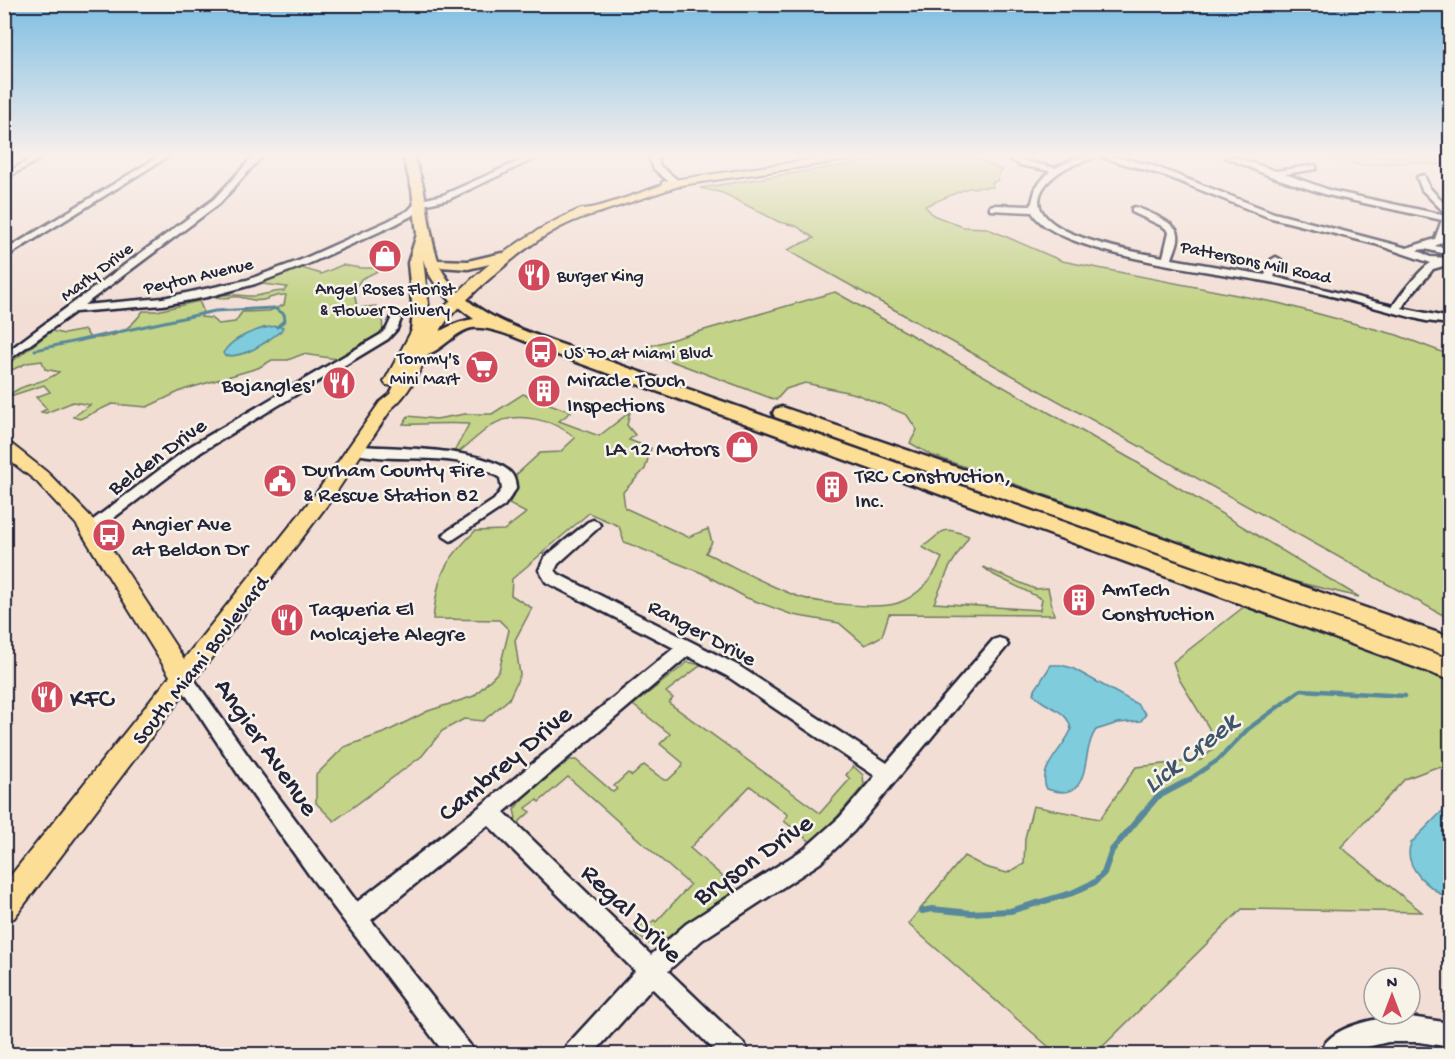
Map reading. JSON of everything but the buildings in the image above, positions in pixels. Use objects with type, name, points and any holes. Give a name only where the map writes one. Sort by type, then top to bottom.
[{"type":"highway","points":[[421,206],[433,270],[496,324]]},
{"type":"highway","points":[[424,224],[460,292],[574,347]]},
{"type":"highway","points":[[419,330],[421,313],[415,263],[424,224]]},
{"type":"highway","points":[[443,263],[468,265],[507,255]]},
{"type":"highway","points":[[425,350],[457,326],[471,322],[496,324],[574,347],[781,421],[1450,670]]},
{"type":"highway","points":[[781,421],[1450,647]]},
{"type":"main road","points":[[460,292],[507,255],[548,229],[583,212],[583,208],[588,206]]},
{"type":"main road","name":"South Miami Boulevard","points":[[386,405],[386,394],[419,330],[431,313],[460,292]]},
{"type":"main road","name":"South Miami Boulevard","points":[[4,908],[273,564],[358,450],[386,405],[396,397],[425,350],[438,323],[460,292]]},
{"type":"main road","name":"Angier Avenue","points":[[4,447],[42,477],[90,529],[118,578],[183,677]]},
{"type":"street","points":[[4,255],[83,206]]},
{"type":"street","name":"Marly Drive","points":[[4,360],[208,206]]},
{"type":"street","name":"Peyton Avenue","points":[[74,309],[147,305],[233,287],[268,276],[391,223],[412,212],[417,206]]},
{"type":"street","points":[[1250,206],[1274,216],[1419,250],[1447,261]]},
{"type":"street","points":[[1390,206],[1448,219]]},
{"type":"street","points":[[1419,250],[1439,241],[1448,219],[1444,206]]},
{"type":"street","points":[[993,208],[1034,209]]},
{"type":"street","name":"Pattersons Mill Road","points":[[1034,209],[1040,218],[1053,227],[1086,243],[1269,278],[1426,318],[1449,321]]},
{"type":"street","points":[[1135,210],[1167,225],[1173,231],[1173,240],[1167,260]]},
{"type":"street","name":"Peyton Avenue","points":[[391,223],[424,224]]},
{"type":"street","points":[[1439,241],[1448,251]]},
{"type":"street","points":[[1419,250],[1448,251]]},
{"type":"street","points":[[1419,250],[1429,267]]},
{"type":"street","points":[[1269,278],[1276,260]]},
{"type":"street","points":[[1396,310],[1406,292],[1421,279],[1429,267],[1447,261]]},
{"type":"street","name":"Belden Drive","points":[[90,529],[196,448],[384,337],[392,329],[396,319]]},
{"type":"street","points":[[358,450],[466,459],[497,469],[506,476],[509,489],[500,503],[451,536]]},
{"type":"street","name":"Ranger Drive","points":[[593,525],[551,561],[549,574],[733,671],[888,774]]},
{"type":"street","name":"Bryson Drive","points":[[576,1054],[652,970],[694,933],[812,856],[847,824],[999,645]]},
{"type":"street","name":"Cambrey Drive","points":[[355,918],[489,812],[687,647]]},
{"type":"street","name":"Angier Avenue","points":[[183,677],[244,768],[355,918],[461,1054]]},
{"type":"street","name":"Regal Drive","points":[[489,812],[736,1054]]},
{"type":"street","points":[[1332,1054],[1342,1045],[1369,1032],[1401,1029],[1450,1035]]},
{"type":"green space","points":[[749,206],[925,206],[933,215],[963,227],[986,228],[1062,261],[1278,303],[1397,335],[1450,355],[1450,619],[787,250],[814,238],[796,226],[779,222]]},
{"type":"green space","points":[[342,265],[384,268],[361,279],[354,291],[357,308],[376,306],[376,314],[382,317],[383,333],[337,359],[303,354],[288,360],[272,360],[258,368],[183,390],[147,407],[112,404],[80,419],[73,417],[90,405],[73,402],[46,413],[41,412],[47,409],[36,397],[50,392],[44,385],[7,397],[19,389],[59,372],[45,369],[42,361],[27,363],[5,373],[5,367],[52,331],[64,334],[85,330],[90,338],[106,337],[126,329],[143,311],[157,311],[199,301],[203,310],[201,317],[211,318],[218,324],[235,322],[242,312],[269,311],[284,305],[286,295],[260,300],[212,297],[230,294],[255,296],[284,291],[287,287],[263,284],[264,281],[302,268],[321,274]],"holes":[[[266,327],[268,341],[245,353],[226,356],[249,334]]]},
{"type":"green space","points":[[835,292],[1133,460],[1359,597],[1292,581],[931,455],[910,443],[917,430],[907,415],[856,394],[805,383],[786,389],[776,400],[639,349]]},
{"type":"green space","points":[[523,394],[571,412],[559,421],[599,436],[630,412],[627,425],[635,435],[629,440],[651,448],[645,469],[623,492],[625,508],[688,537],[708,529],[712,542],[706,553],[783,591],[816,601],[846,605],[876,606],[898,603],[919,591],[934,573],[942,558],[922,547],[946,530],[969,536],[949,568],[934,603],[1040,610],[1042,599],[983,567],[1035,589],[1048,588],[1054,615],[889,614],[882,636],[865,645],[839,623],[793,615],[747,598],[702,573],[624,542],[619,526],[589,513],[512,579],[511,595],[532,608],[515,640],[520,675],[509,699],[483,721],[464,719],[442,731],[422,756],[334,821],[316,803],[316,775],[344,747],[386,732],[428,711],[474,696],[499,671],[509,630],[499,620],[433,619],[440,580],[449,561],[475,531],[504,530],[526,513],[509,504],[518,487],[516,475],[540,453],[560,452],[575,438],[547,422],[512,418],[492,425],[459,452],[454,452],[469,424],[403,424],[408,416],[436,419],[465,414],[492,414]]},
{"type":"green space","points":[[1245,606],[1450,680],[1450,767],[1434,768],[1405,779],[1341,847],[1422,912],[1242,909],[1095,1054],[1057,1054],[908,924],[964,856],[985,867],[1007,873],[1024,864],[1025,838],[1033,806],[1100,819],[1136,767],[1201,760],[1212,750],[1209,728],[1179,679],[1173,662]]},
{"type":"green space","points":[[688,662],[701,665],[666,692],[673,698],[669,703],[820,813],[850,779],[846,775],[853,766],[863,775],[864,785],[832,823],[811,842],[784,821],[788,815],[750,786],[690,848],[738,890],[688,921],[663,941],[649,944],[634,933],[644,922],[648,926],[654,920],[656,922],[690,885],[568,777],[539,802],[537,800],[526,808],[530,812],[517,824],[513,820],[516,818],[514,810],[524,796],[570,760],[576,760],[613,792],[617,789],[614,786],[628,773],[632,776],[644,765],[664,780],[668,780],[682,767],[683,763],[660,744],[670,734],[633,705]]},
{"type":"water","points":[[276,326],[283,327],[269,340],[255,348],[233,356],[225,356],[223,353],[233,342],[246,334]]},
{"type":"water","points":[[1051,665],[1072,668],[1137,704],[1146,714],[1141,721],[1118,723],[1096,730],[1079,783],[1073,790],[1062,792],[1047,789],[1045,774],[1052,759],[1068,737],[1071,730],[1069,723],[1065,717],[1033,693]]},
{"type":"water","points":[[1450,803],[1450,900],[1427,884],[1414,870],[1409,852],[1411,843]]},
{"type":"waterway","points":[[35,350],[215,311],[274,308],[284,314],[285,320],[277,327]]},
{"type":"waterway","name":"Lick Creek","points":[[1187,781],[1218,760],[1248,729],[1301,690],[1405,696]]},
{"type":"waterway","name":"Lick Creek","points":[[922,911],[932,909],[971,913],[1010,911],[1072,893],[1095,882],[1104,873],[1112,850],[1157,797],[1189,780]]},
{"type":"place","name":"Angel Roses Florist & Flower Delivery","points":[[385,256]]},
{"type":"place","name":"Burger King","points":[[534,275]]},
{"type":"place","name":"US 70 at Miami Blvd","points":[[541,352]]},
{"type":"place","name":"Tommy's Mini Mart","points":[[482,367]]},
{"type":"place","name":"Bojangles'","points":[[339,383]]},
{"type":"place","name":"Miracle Touch Inspections","points":[[544,391]]},
{"type":"place","name":"LA 12 Motors","points":[[742,447]]},
{"type":"place","name":"Durham County Fire & Rescue Station 82","points":[[280,481]]},
{"type":"place","name":"TRC Construction, Inc.","points":[[832,487]]},
{"type":"place","name":"Angier Ave at Beldon Dr","points":[[109,535]]},
{"type":"place","name":"AmTech Construction","points":[[1079,600]]},
{"type":"place","name":"Taqueria El Molcajete Alegre","points":[[287,620]]},
{"type":"place","name":"KFC","points":[[47,697]]}]
